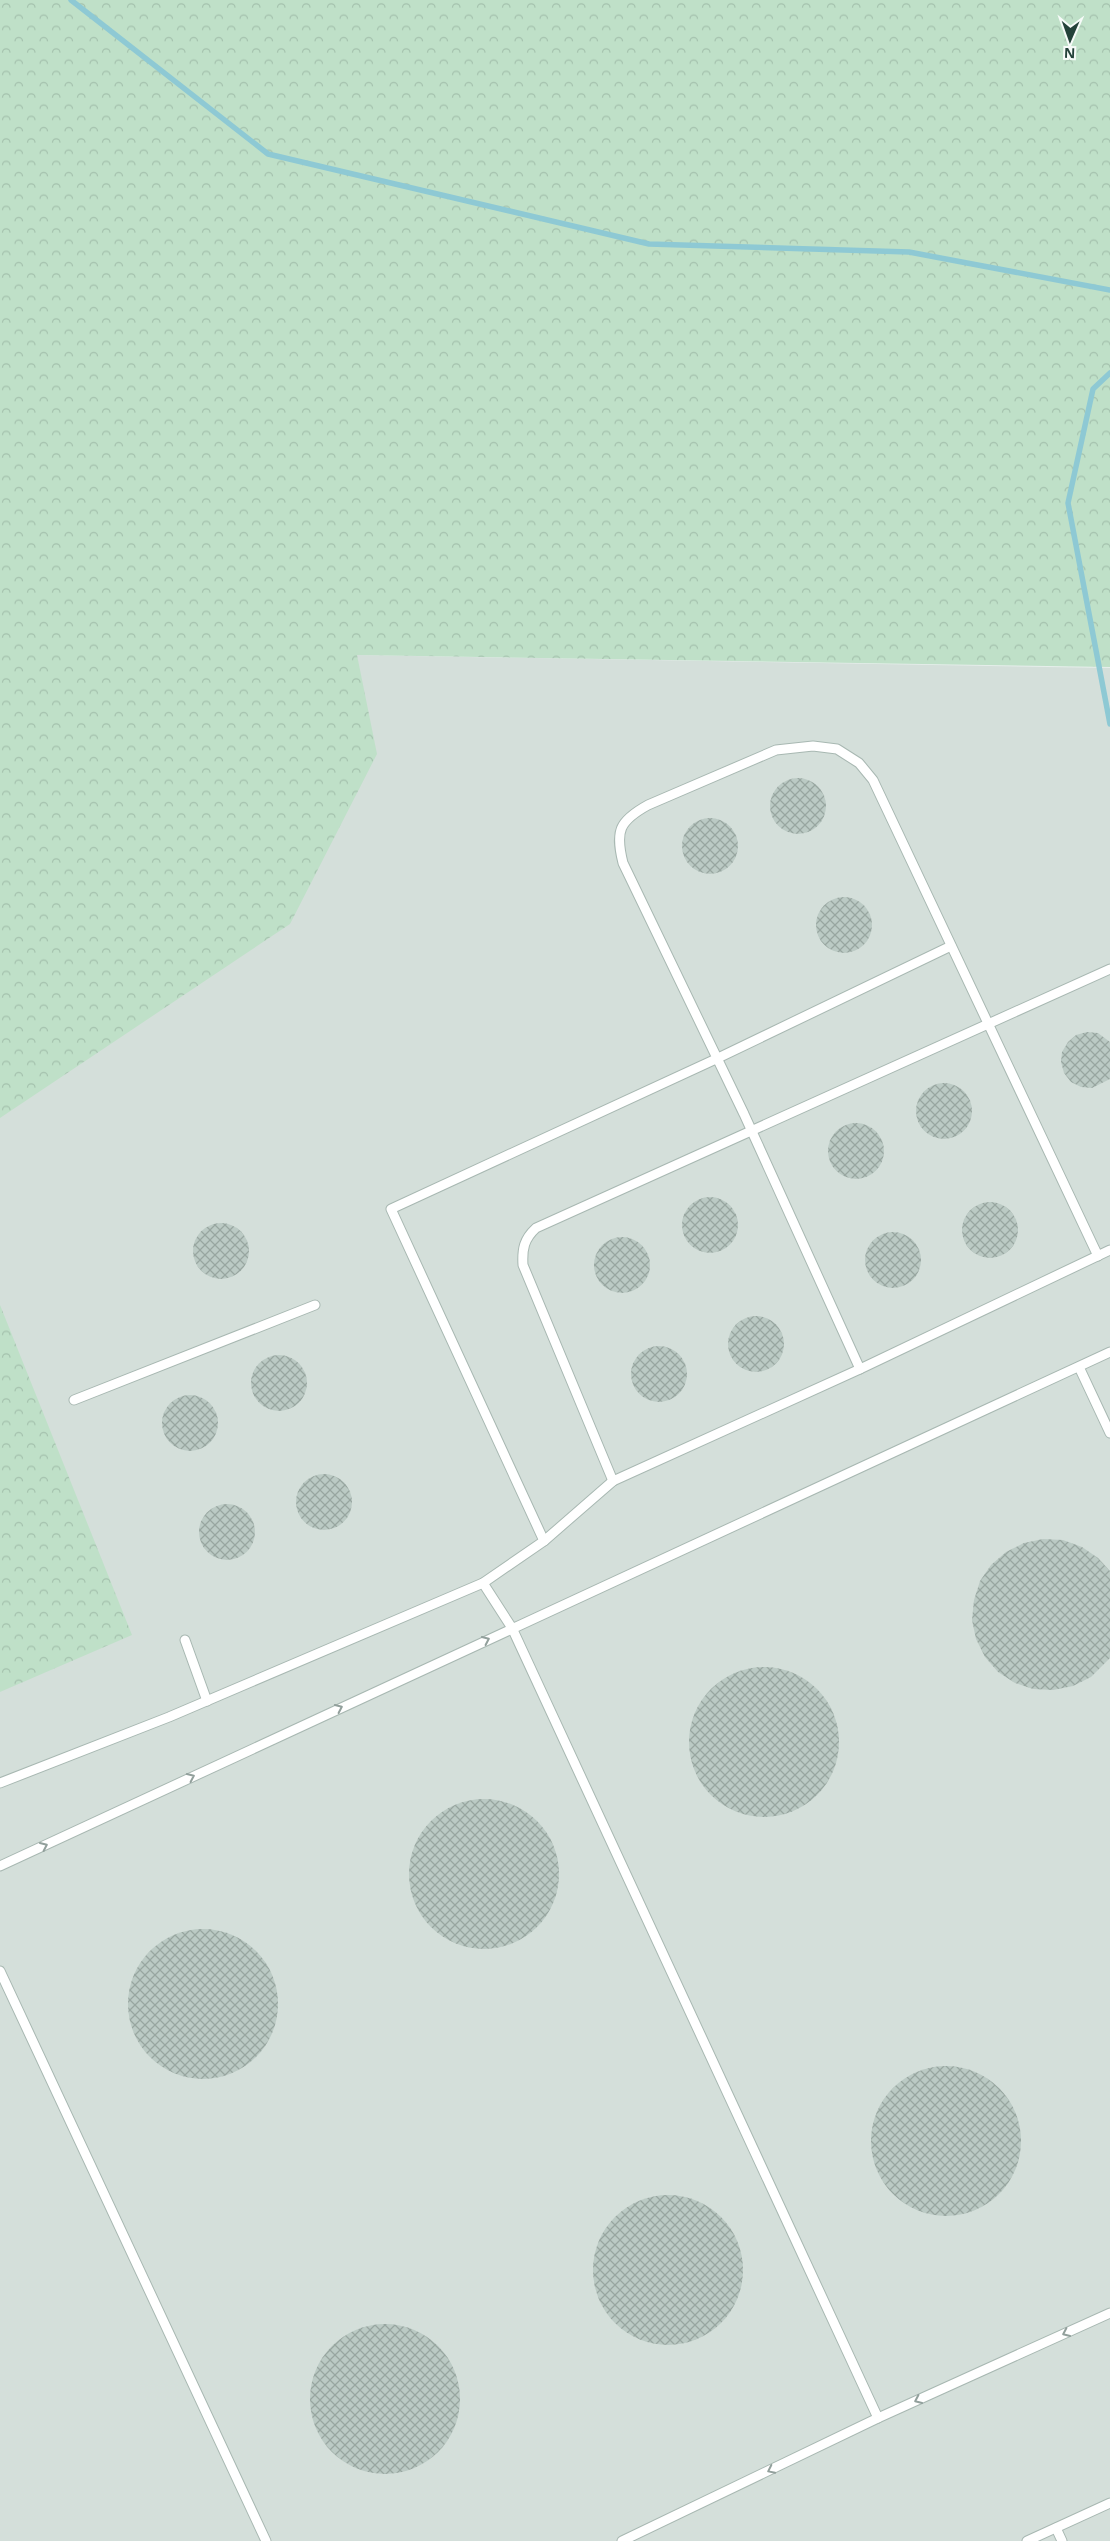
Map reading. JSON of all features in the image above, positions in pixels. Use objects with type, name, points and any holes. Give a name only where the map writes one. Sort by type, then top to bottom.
[{"type":"lane","points":[[860,1369],[744,1114],[623,863],[619,848],[620,830],[629,816],[648,805],[776,750],[813,746],[837,749],[860,762],[873,780],[990,1024],[1098,1256]]},
{"type":"lane","points":[[544,1541],[391,1209],[716,1059],[951,946]]},
{"type":"lane","points":[[613,1481],[523,1265],[522,1250],[528,1236],[536,1228],[1110,969]]},
{"type":"lane","points":[[0,1783],[207,1701],[483,1582],[544,1541],[613,1481],[860,1369],[1110,1250]]},
{"type":"lane","points":[[74,1400],[315,1305]]},
{"type":"lane","points":[[0,1866],[1110,1352]]},
{"type":"lane","points":[[1079,1367],[1110,1433]]},
{"type":"lane","points":[[483,1582],[512,1628],[878,2418]]},
{"type":"lane","points":[[185,1640],[207,1701]]},
{"type":"lane","points":[[0,1971],[266,2541]]},
{"type":"lane","points":[[622,2541],[878,2418],[1110,2313]]},
{"type":"lane","points":[[1027,2541],[1110,2503]]},
{"type":"lane","points":[[1056,2528],[1062,2541]]},
{"type":"shaded area","points":[[0,432],[357,655],[1110,668],[1110,2541],[0,2541]]},
{"type":"green space","points":[[0,0],[1110,0],[1110,667],[357,655],[377,754],[290,924],[0,1118]]},
{"type":"green space","points":[[0,1305],[132,1635],[0,1692]]},
{"type":"building","points":[[798,778],[809,780],[818,786],[824,795],[826,806],[824,817],[818,826],[809,832],[798,834],[787,832],[778,826],[772,817],[770,806],[772,795],[778,786],[787,780]]},
{"type":"building","points":[[710,818],[721,820],[730,826],[736,835],[738,846],[736,857],[730,866],[721,872],[710,874],[699,872],[690,866],[684,857],[682,846],[684,835],[690,826],[699,820]]},
{"type":"building","points":[[844,897],[855,899],[864,905],[870,914],[872,925],[870,936],[864,945],[855,951],[844,953],[833,951],[824,945],[818,936],[816,925],[818,914],[824,905],[833,899]]},
{"type":"building","points":[[1087,1032],[1098,1033],[1110,1042],[1110,1079],[1092,1088],[1081,1087],[1071,1082],[1064,1073],[1061,1062],[1062,1052],[1068,1042],[1076,1035]]},
{"type":"building","points":[[944,1083],[955,1085],[964,1091],[970,1100],[972,1111],[970,1122],[964,1131],[955,1137],[944,1139],[933,1137],[924,1131],[918,1122],[916,1111],[918,1100],[924,1091],[933,1085]]},
{"type":"building","points":[[856,1123],[867,1125],[876,1131],[882,1140],[884,1151],[882,1162],[876,1171],[867,1177],[856,1179],[845,1177],[836,1171],[830,1162],[828,1151],[830,1140],[836,1131],[845,1125]]},
{"type":"building","points":[[710,1197],[721,1199],[730,1205],[736,1214],[738,1225],[736,1236],[730,1245],[721,1251],[710,1253],[699,1251],[690,1245],[684,1236],[682,1225],[684,1214],[690,1205],[699,1199]]},
{"type":"building","points":[[990,1202],[1001,1204],[1010,1210],[1016,1219],[1018,1230],[1016,1241],[1010,1250],[1001,1256],[990,1258],[979,1256],[970,1250],[964,1241],[962,1230],[964,1219],[970,1210],[979,1204]]},
{"type":"building","points":[[221,1223],[232,1225],[241,1231],[247,1240],[249,1251],[247,1262],[241,1271],[232,1277],[221,1279],[210,1277],[201,1271],[195,1262],[193,1251],[195,1240],[201,1231],[210,1225]]},
{"type":"building","points":[[893,1232],[904,1234],[913,1240],[919,1249],[921,1260],[919,1271],[913,1280],[904,1286],[893,1288],[882,1286],[873,1280],[867,1271],[865,1260],[867,1249],[873,1240],[882,1234]]},
{"type":"building","points":[[622,1237],[633,1239],[642,1245],[648,1254],[650,1265],[648,1276],[642,1285],[633,1291],[622,1293],[611,1291],[602,1285],[596,1276],[594,1265],[596,1254],[602,1245],[611,1239]]},
{"type":"building","points":[[756,1316],[767,1318],[776,1324],[782,1333],[784,1344],[782,1355],[776,1364],[767,1370],[756,1372],[745,1370],[736,1364],[730,1355],[728,1344],[730,1333],[736,1324],[745,1318]]},
{"type":"building","points":[[659,1346],[670,1348],[679,1354],[685,1363],[687,1374],[685,1385],[679,1394],[670,1400],[659,1402],[648,1400],[639,1394],[633,1385],[631,1374],[633,1363],[639,1354],[648,1348]]},
{"type":"building","points":[[279,1355],[290,1357],[299,1363],[305,1372],[307,1383],[305,1394],[299,1403],[290,1409],[279,1411],[268,1409],[259,1403],[253,1394],[251,1383],[253,1372],[259,1363],[268,1357]]},
{"type":"building","points":[[190,1395],[201,1397],[210,1403],[216,1412],[218,1423],[216,1434],[210,1443],[201,1449],[190,1451],[179,1449],[170,1443],[164,1434],[162,1423],[164,1412],[170,1403],[179,1397]]},
{"type":"building","points":[[324,1474],[335,1476],[344,1482],[350,1491],[352,1502],[350,1513],[344,1522],[335,1528],[324,1530],[313,1528],[304,1522],[298,1513],[296,1502],[298,1491],[304,1482],[313,1476]]},
{"type":"building","points":[[227,1504],[238,1506],[247,1512],[253,1521],[255,1532],[253,1543],[247,1552],[238,1558],[227,1560],[216,1558],[207,1552],[201,1543],[199,1532],[201,1521],[207,1512],[216,1506]]},
{"type":"building","points":[[1043,1539],[1063,1540],[1082,1547],[1098,1558],[1110,1571],[1110,1658],[1091,1677],[1073,1686],[1053,1690],[1033,1689],[1015,1683],[998,1672],[985,1657],[976,1639],[972,1620],[974,1600],[980,1581],[991,1565],[1006,1552],[1024,1543]]},
{"type":"building","points":[[764,1667],[779,1668],[793,1672],[806,1679],[817,1689],[827,1700],[834,1713],[838,1727],[838,1757],[834,1771],[827,1784],[817,1795],[806,1805],[793,1812],[779,1816],[764,1817],[749,1816],[735,1812],[722,1805],[711,1795],[701,1784],[694,1771],[690,1757],[689,1742],[690,1727],[694,1713],[701,1700],[711,1689],[722,1679],[735,1672],[749,1668]]},
{"type":"building","points":[[484,1799],[499,1800],[513,1804],[526,1811],[537,1821],[547,1832],[554,1845],[558,1859],[558,1889],[554,1903],[547,1916],[537,1927],[526,1937],[513,1944],[499,1948],[484,1949],[469,1948],[455,1944],[442,1937],[431,1927],[421,1916],[414,1903],[410,1889],[409,1874],[410,1859],[414,1845],[421,1832],[431,1821],[442,1811],[455,1804],[469,1800]]},
{"type":"building","points":[[203,1929],[218,1930],[232,1934],[245,1941],[256,1951],[266,1962],[273,1975],[277,1989],[277,2019],[273,2033],[266,2046],[256,2057],[245,2067],[232,2074],[218,2078],[203,2079],[188,2078],[174,2074],[161,2067],[150,2057],[140,2046],[133,2033],[129,2019],[128,2004],[129,1989],[133,1975],[140,1962],[150,1951],[161,1941],[174,1934],[188,1930]]},
{"type":"building","points":[[946,2066],[961,2067],[975,2071],[988,2078],[999,2088],[1009,2099],[1016,2112],[1020,2126],[1020,2156],[1016,2170],[1009,2183],[999,2194],[988,2204],[975,2211],[961,2215],[946,2216],[931,2215],[917,2211],[904,2204],[893,2194],[883,2183],[876,2170],[872,2156],[871,2141],[872,2126],[876,2112],[883,2099],[893,2088],[904,2078],[917,2071],[931,2067]]},
{"type":"building","points":[[668,2195],[683,2196],[697,2200],[710,2207],[721,2217],[731,2228],[738,2241],[742,2255],[742,2285],[738,2299],[731,2312],[721,2323],[710,2333],[697,2340],[683,2344],[668,2345],[653,2344],[639,2340],[626,2333],[615,2323],[605,2312],[598,2299],[594,2285],[593,2270],[594,2255],[598,2241],[605,2228],[615,2217],[626,2207],[639,2200],[653,2196]]},
{"type":"building","points":[[385,2324],[400,2325],[414,2329],[427,2336],[438,2346],[448,2357],[455,2370],[459,2384],[459,2414],[455,2428],[448,2441],[438,2452],[427,2462],[414,2469],[400,2473],[385,2474],[370,2473],[356,2469],[343,2462],[332,2452],[322,2441],[315,2428],[311,2414],[310,2399],[311,2384],[315,2370],[322,2357],[332,2346],[343,2336],[356,2329],[370,2325]]},
{"type":"waterway","points":[[71,0],[268,154],[649,244],[909,252],[1110,290]]},
{"type":"waterway","points":[[1110,373],[1093,389],[1068,503],[1110,724]]}]
